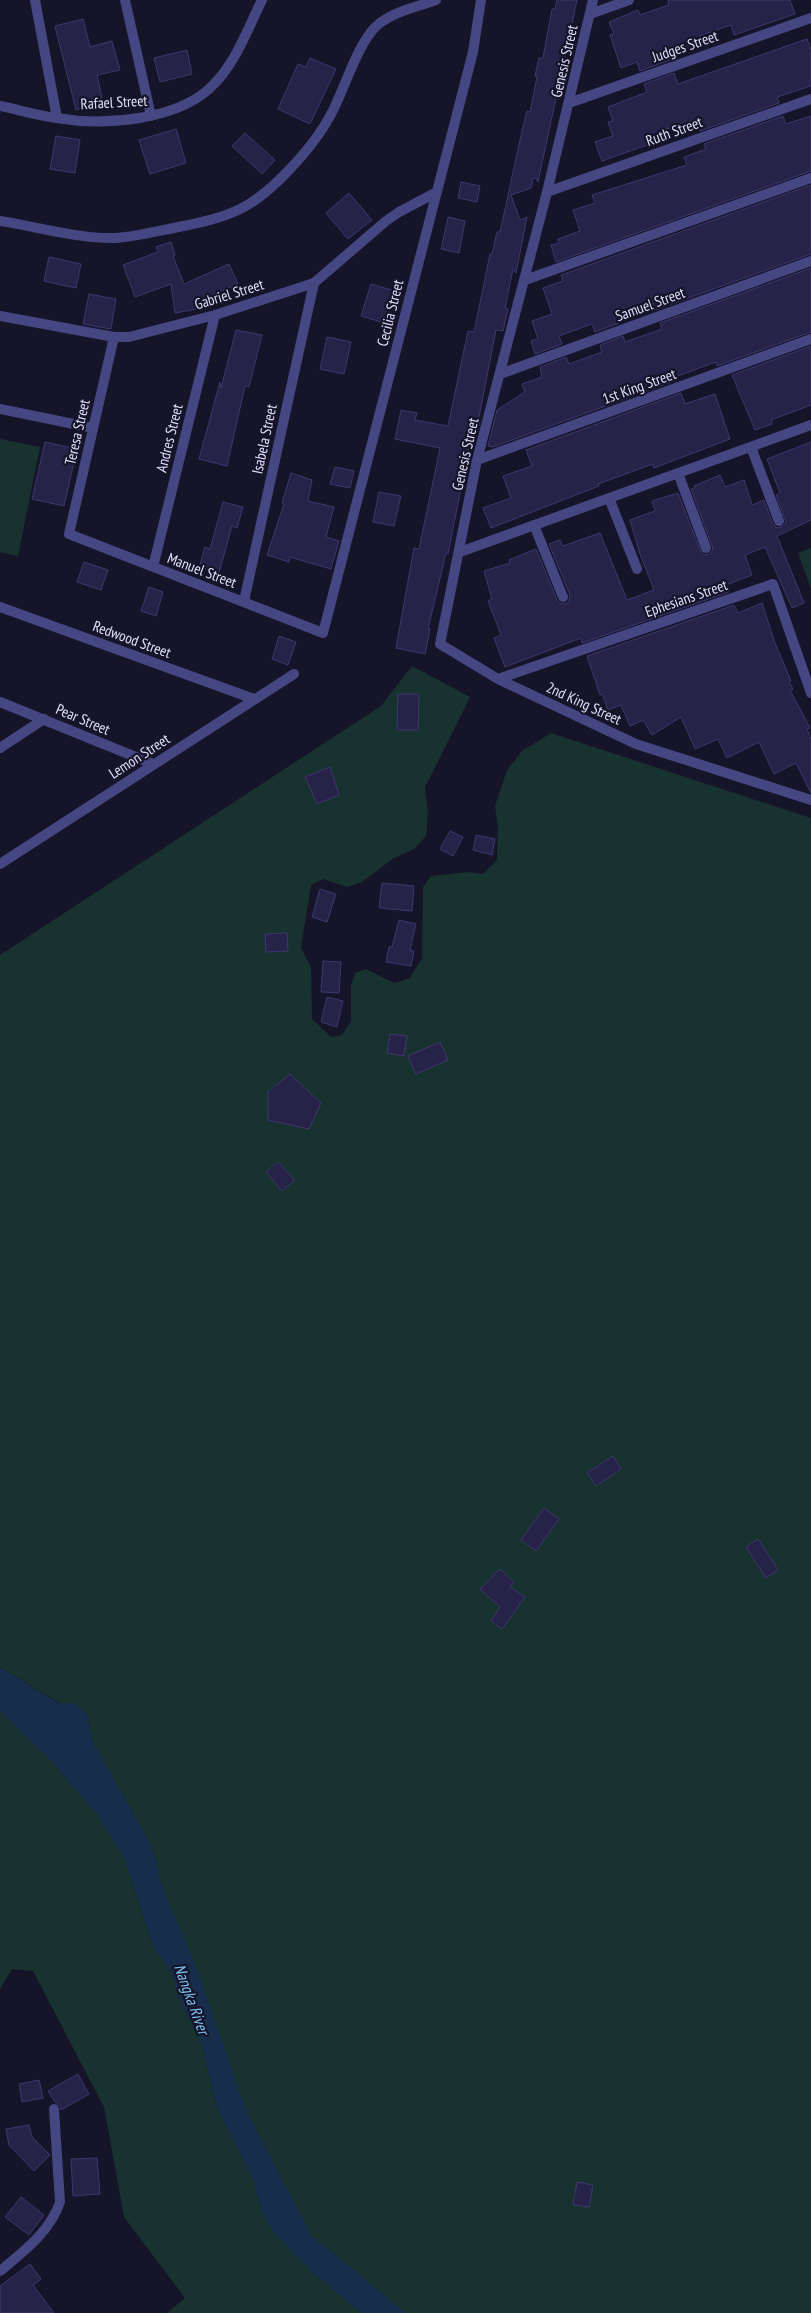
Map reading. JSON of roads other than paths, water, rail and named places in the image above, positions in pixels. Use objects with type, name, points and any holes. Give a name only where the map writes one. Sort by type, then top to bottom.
[{"type":"street","points":[[35,0],[57,118]]},
{"type":"street","points":[[125,0],[151,116]]},
{"type":"street","name":"Rafael Street","points":[[0,106],[57,118],[84,121],[151,116],[193,101],[202,97],[216,83],[232,61],[262,0]]},
{"type":"street","points":[[0,221],[92,236],[116,238],[183,226],[239,210],[254,201],[271,186],[317,139],[331,114],[363,45],[378,24],[397,14],[436,0]]},
{"type":"street","name":"Cecilia Street","points":[[323,633],[473,52],[481,0]]},
{"type":"street","name":"Genesis Street","points":[[460,552],[478,460],[525,280],[594,0]]},
{"type":"street","points":[[590,14],[629,0]]},
{"type":"street","name":"Judges Street","points":[[569,103],[811,18]]},
{"type":"street","name":"Ruth Street","points":[[547,192],[811,99]]},
{"type":"street","points":[[525,280],[811,178]]},
{"type":"street","name":"Gabriel Street","points":[[0,316],[114,337],[129,337],[216,315],[314,283],[392,216],[437,192]]},
{"type":"street","name":"Samuel Street","points":[[500,374],[811,262]]},
{"type":"street","name":"Isabela Street","points":[[244,602],[314,283]]},
{"type":"street","name":"Andres Street","points":[[152,567],[216,315]]},
{"type":"street","name":"Teresa Street","points":[[69,534],[114,337]]},
{"type":"street","name":"1st King Street","points":[[478,460],[811,339]]},
{"type":"street","points":[[0,409],[93,428]]},
{"type":"street","points":[[460,552],[811,425]]},
{"type":"street","points":[[750,447],[779,521]]},
{"type":"street","points":[[678,473],[706,548]]},
{"type":"street","points":[[609,498],[637,568]]},
{"type":"street","points":[[534,525],[563,597]]},
{"type":"street","name":"Manuel Street","points":[[69,534],[323,633]]},
{"type":"street","name":"2nd King Street","points":[[460,552],[440,644],[498,679],[636,744],[811,800]]},
{"type":"street","name":"Ephesians Street","points":[[498,679],[773,584],[811,693]]},
{"type":"street","name":"Redwood Street","points":[[0,607],[254,700]]},
{"type":"street","name":"Lemon Street","points":[[0,864],[294,674]]},
{"type":"street","name":"Pear Street","points":[[0,702],[153,764]]},
{"type":"street","points":[[0,748],[44,719]]},
{"type":"street","points":[[1,2270],[45,2230],[58,2208],[61,2194],[54,2109]]},
{"type":"water","name":"Nangka River","points":[[0,1667],[60,1704],[75,1703],[87,1715],[93,1742],[152,1847],[163,1889],[197,1969],[246,2110],[311,2235],[406,2313],[361,2313],[313,2273],[274,2233],[261,2210],[254,2181],[217,2108],[202,2045],[180,2001],[172,1974],[154,1948],[124,1857],[97,1814],[53,1763],[0,1711]]}]
